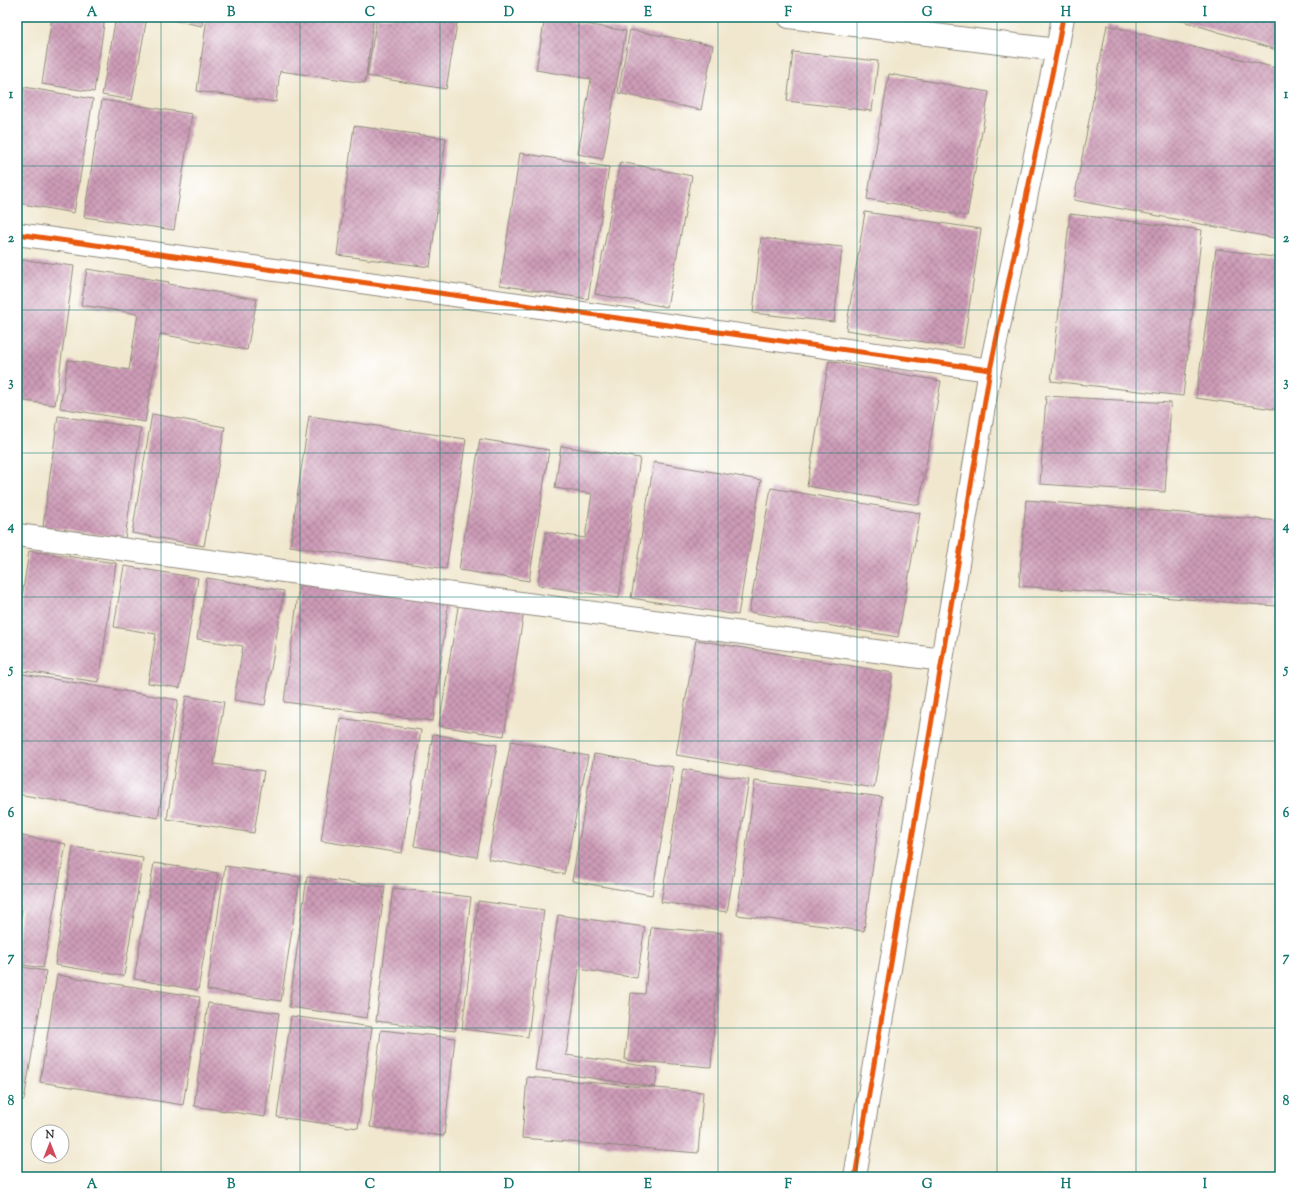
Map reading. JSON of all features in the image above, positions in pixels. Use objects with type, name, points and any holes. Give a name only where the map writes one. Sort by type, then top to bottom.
[{"type":"street","points":[[789,17],[1057,50]]},
{"type":"street","points":[[855,1177],[990,370],[1063,17]]},
{"type":"street","points":[[17,234],[990,370]]},
{"type":"street","points":[[17,535],[942,660]]},
{"type":"building","points":[[52,17],[105,17],[94,92],[42,84]]},
{"type":"building","points":[[116,17],[147,17],[132,100],[102,95]]},
{"type":"building","points":[[157,17],[203,17],[202,26]]},
{"type":"building","points":[[207,17],[374,17],[365,83],[280,71],[276,102],[197,91]]},
{"type":"building","points":[[377,17],[458,17],[446,89],[367,76]]},
{"type":"building","points":[[545,17],[626,31],[603,159],[578,154],[591,79],[536,70]]},
{"type":"building","points":[[1170,17],[1280,17],[1280,51]]},
{"type":"building","points":[[1107,25],[1280,69],[1280,239],[1074,200]]},
{"type":"building","points":[[630,30],[713,45],[701,110],[618,93]]},
{"type":"building","points":[[793,52],[878,61],[872,111],[787,101]]},
{"type":"building","points":[[889,74],[989,92],[967,216],[867,199]]},
{"type":"building","points":[[24,87],[93,99],[74,213],[17,203],[17,128]]},
{"type":"building","points":[[102,100],[192,114],[174,230],[84,217]]},
{"type":"building","points":[[354,126],[446,138],[430,267],[337,255]]},
{"type":"building","points":[[520,153],[609,167],[588,299],[500,285]]},
{"type":"building","points":[[620,162],[692,176],[667,307],[595,294]]},
{"type":"building","points":[[865,212],[981,229],[963,348],[846,330]]},
{"type":"building","points":[[1070,214],[1202,230],[1183,396],[1051,381]]},
{"type":"building","points":[[761,238],[842,247],[834,322],[753,313]]},
{"type":"building","points":[[1216,249],[1280,258],[1280,410],[1196,398]]},
{"type":"building","points":[[17,259],[74,266],[55,405],[17,400]]},
{"type":"building","points":[[87,269],[169,282],[168,284],[257,299],[247,350],[160,334],[145,422],[60,408],[68,360],[129,370],[138,314],[81,305]]},
{"type":"building","points":[[829,361],[941,381],[919,505],[807,486]]},
{"type":"building","points":[[1046,396],[1171,403],[1165,492],[1040,484]]},
{"type":"building","points":[[152,414],[225,427],[204,546],[132,533]]},
{"type":"building","points":[[58,416],[141,428],[125,538],[43,527]]},
{"type":"building","points":[[309,416],[466,439],[446,569],[290,546]]},
{"type":"building","points":[[480,439],[549,450],[529,581],[459,570]]},
{"type":"building","points":[[561,446],[640,458],[619,598],[538,585],[546,532],[585,538],[592,494],[555,488]]},
{"type":"building","points":[[654,462],[761,480],[738,615],[631,598]]},
{"type":"building","points":[[771,488],[920,513],[898,637],[749,612]]},
{"type":"building","points":[[1026,500],[1280,521],[1280,553],[1276,606],[1019,586]]},
{"type":"building","points":[[29,551],[116,563],[99,682],[17,670],[17,630]]},
{"type":"building","points":[[124,566],[198,578],[180,688],[148,683],[156,634],[114,627]]},
{"type":"building","points":[[207,578],[284,591],[265,705],[234,700],[243,646],[197,639]]},
{"type":"building","points":[[300,579],[449,598],[433,721],[284,702]]},
{"type":"building","points":[[459,601],[524,611],[504,736],[439,726]]},
{"type":"building","points":[[696,640],[893,673],[874,788],[676,755]]},
{"type":"building","points":[[17,673],[178,700],[158,818],[17,794]]},
{"type":"building","points":[[186,696],[224,702],[214,764],[264,771],[254,833],[167,819]]},
{"type":"building","points":[[340,718],[421,730],[402,853],[321,841]]},
{"type":"building","points":[[433,734],[497,745],[477,857],[414,846]]},
{"type":"building","points":[[511,741],[588,756],[564,874],[488,859]]},
{"type":"building","points":[[594,754],[674,767],[652,895],[572,881]]},
{"type":"building","points":[[683,769],[749,780],[727,912],[661,902]]},
{"type":"building","points":[[755,781],[882,797],[864,931],[737,915]]},
{"type":"building","points":[[17,835],[66,844],[43,968],[17,964],[17,940],[22,910],[17,909]]},
{"type":"building","points":[[73,847],[143,858],[124,976],[55,965]]},
{"type":"building","points":[[154,863],[218,873],[198,990],[134,979]]},
{"type":"building","points":[[225,866],[300,877],[281,1001],[207,990]]},
{"type":"building","points":[[307,877],[385,887],[367,1018],[289,1007]]},
{"type":"building","points":[[393,888],[471,897],[455,1031],[376,1021]]},
{"type":"building","points":[[478,901],[544,910],[528,1037],[462,1029]]},
{"type":"building","points":[[558,915],[645,927],[637,978],[579,969],[566,1055],[658,1068],[655,1087],[535,1070]]},
{"type":"building","points":[[651,927],[721,933],[711,1067],[625,1060],[631,993],[645,994]]},
{"type":"building","points":[[17,966],[46,971],[24,1100],[17,1099]]},
{"type":"building","points":[[57,975],[200,997],[183,1105],[40,1082]]},
{"type":"building","points":[[208,1003],[279,1013],[265,1117],[194,1106]]},
{"type":"building","points":[[291,1016],[372,1027],[358,1128],[277,1117]]},
{"type":"building","points":[[381,1030],[455,1038],[444,1136],[370,1127]]},
{"type":"building","points":[[527,1077],[703,1092],[698,1153],[522,1138]]},
{"type":"cycle path","points":[[855,1177],[990,370],[1063,17]]},
{"type":"cycle path","points":[[17,234],[990,370]]}]
